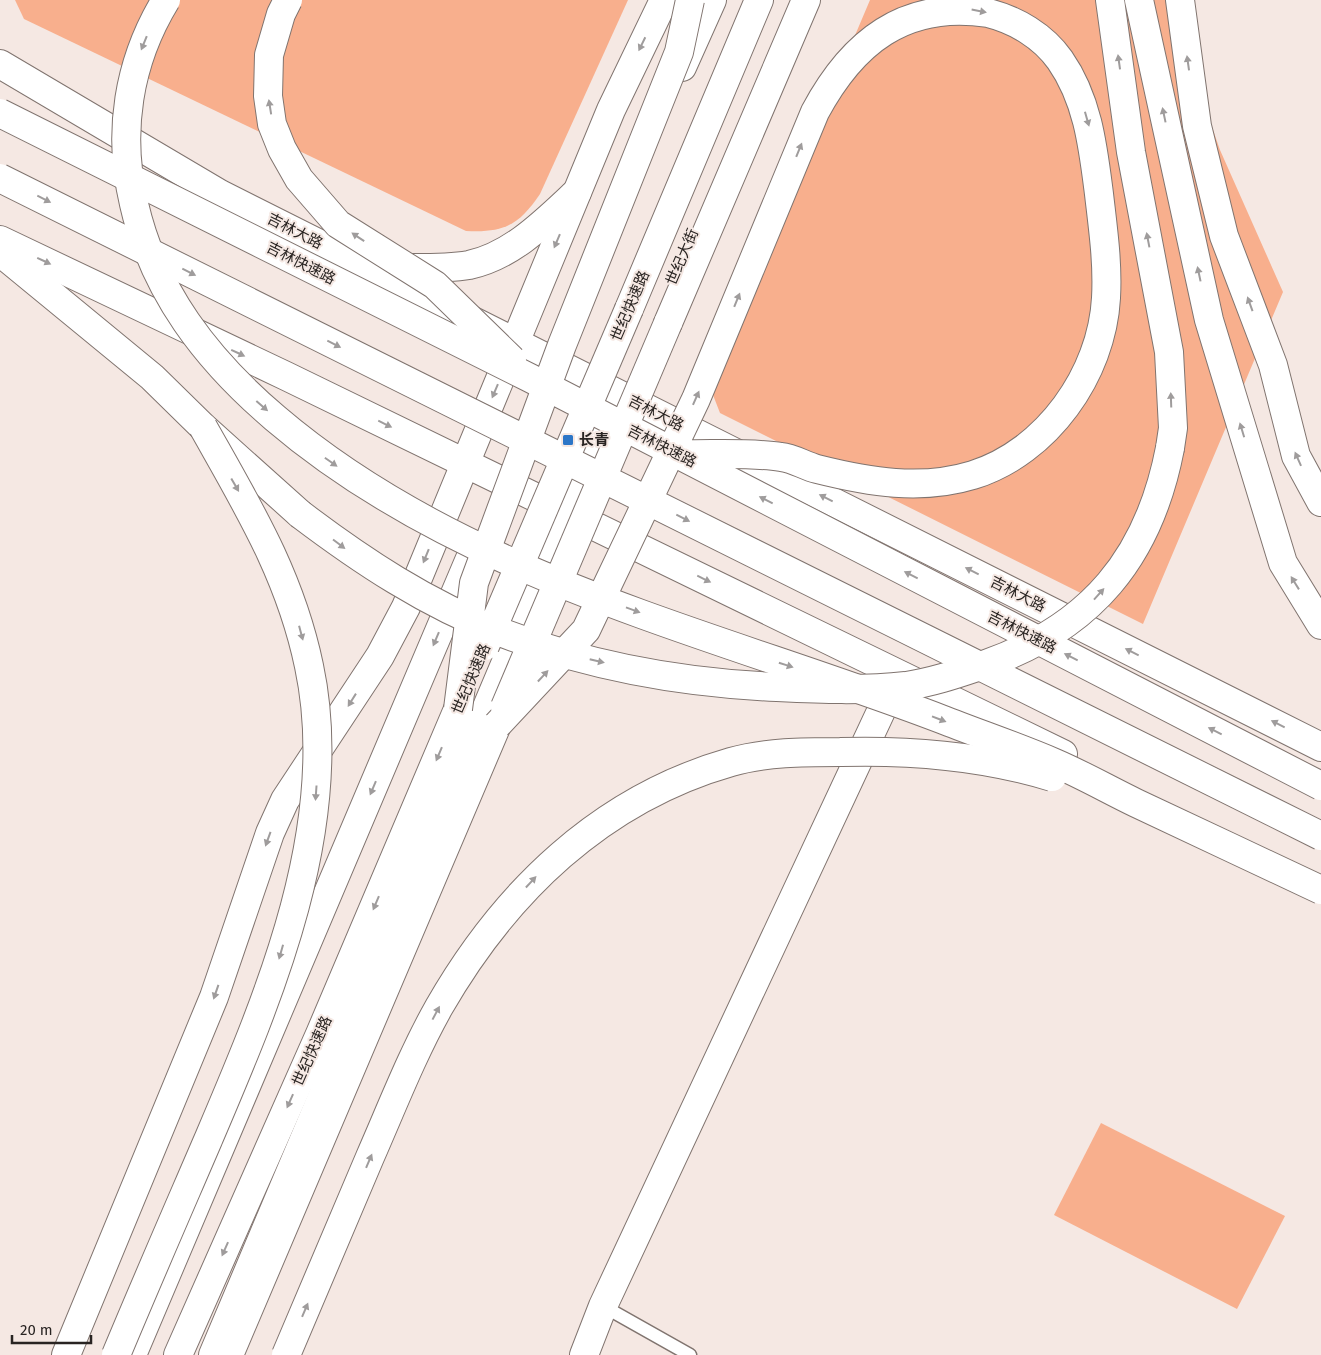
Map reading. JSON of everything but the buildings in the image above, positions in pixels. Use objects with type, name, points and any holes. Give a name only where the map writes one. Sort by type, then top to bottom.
[{"type":"main road","points":[[166,0],[150,27],[140,54],[126,116],[126,158],[130,190],[145,248],[161,283],[184,320],[213,357],[245,392],[308,447],[382,495],[465,541],[597,596],[751,653],[869,692],[1033,754],[1321,890]]},
{"type":"main road","points":[[288,0],[281,14],[269,55],[268,96],[272,124],[282,149],[299,179],[338,224],[435,285],[530,378]]},
{"type":"main road","points":[[66,1355],[214,997],[270,833],[285,800],[380,656],[406,607],[577,192],[612,110],[664,0]]},
{"type":"main road","points":[[458,709],[474,583],[562,345],[679,52],[690,0]]},
{"type":"main road","points":[[132,1355],[503,481],[549,359],[712,0]]},
{"type":"main road","name":"世纪快速路","points":[[178,1355],[316,1042],[759,0]]},
{"type":"main road","points":[[0,252],[152,377],[203,427],[300,514],[356,556],[443,606],[497,631],[540,647],[671,677],[758,686],[824,689],[888,687],[940,680],[1022,651],[1048,636],[1087,608],[1125,564],[1152,514],[1163,483],[1173,428],[1169,352],[1131,152],[1110,0]]},
{"type":"main road","points":[[1139,0],[1209,320],[1283,562],[1321,625]]},
{"type":"main road","points":[[1180,0],[1197,126],[1224,236],[1273,365],[1296,456],[1321,502]]},
{"type":"main road","points":[[229,1355],[497,725],[796,1]]},
{"type":"main road","name":"世纪大街","points":[[213,1355],[569,513],[623,396],[796,1]]},
{"type":"main road","points":[[497,725],[586,630],[696,399],[815,112],[834,77],[849,58],[890,24],[916,14],[958,8],[999,16],[1016,22],[1044,43],[1059,59],[1068,74],[1088,121],[1105,252],[1106,298],[1098,344],[1073,397],[1051,423],[1030,443],[992,467],[966,477],[922,484],[865,480],[813,468],[782,457],[677,454]]},
{"type":"main road","name":"吉林大路","points":[[0,64],[220,194],[1321,747]]},
{"type":"main road","name":"吉林快速路","points":[[0,113],[530,378],[1321,786]]},
{"type":"main road","points":[[0,178],[1321,836]]},
{"type":"main road","points":[[370,268],[446,267],[483,261],[527,236],[577,192]]},
{"type":"main road","points":[[0,240],[465,462],[1321,881]]},
{"type":"main road","points":[[116,1355],[264,1004],[294,904],[315,804],[318,765],[315,698],[309,666],[293,605],[266,539],[203,427]]},
{"type":"main road","points":[[584,1355],[603,1306],[899,673]]},
{"type":"main road","points":[[286,1355],[401,1085],[440,1006],[486,936],[521,893],[561,853],[595,828],[645,797],[698,773],[732,762],[800,752],[893,751],[932,754],[1038,773],[1138,804]]},
{"type":"lane","points":[[603,1306],[690,1355]]},
{"type":"shaded area","points":[[15,0],[628,0],[540,194],[525,213],[509,225],[491,230],[466,231],[24,19]]},
{"type":"shaded area","points":[[870,0],[1168,0],[1220,150],[1283,292],[1143,624],[720,413],[708,382]]},
{"type":"shaded area","points":[[1101,1123],[1285,1216],[1237,1309],[1054,1215]]},
{"type":"place","name":"长青","points":[[568,440]]}]
